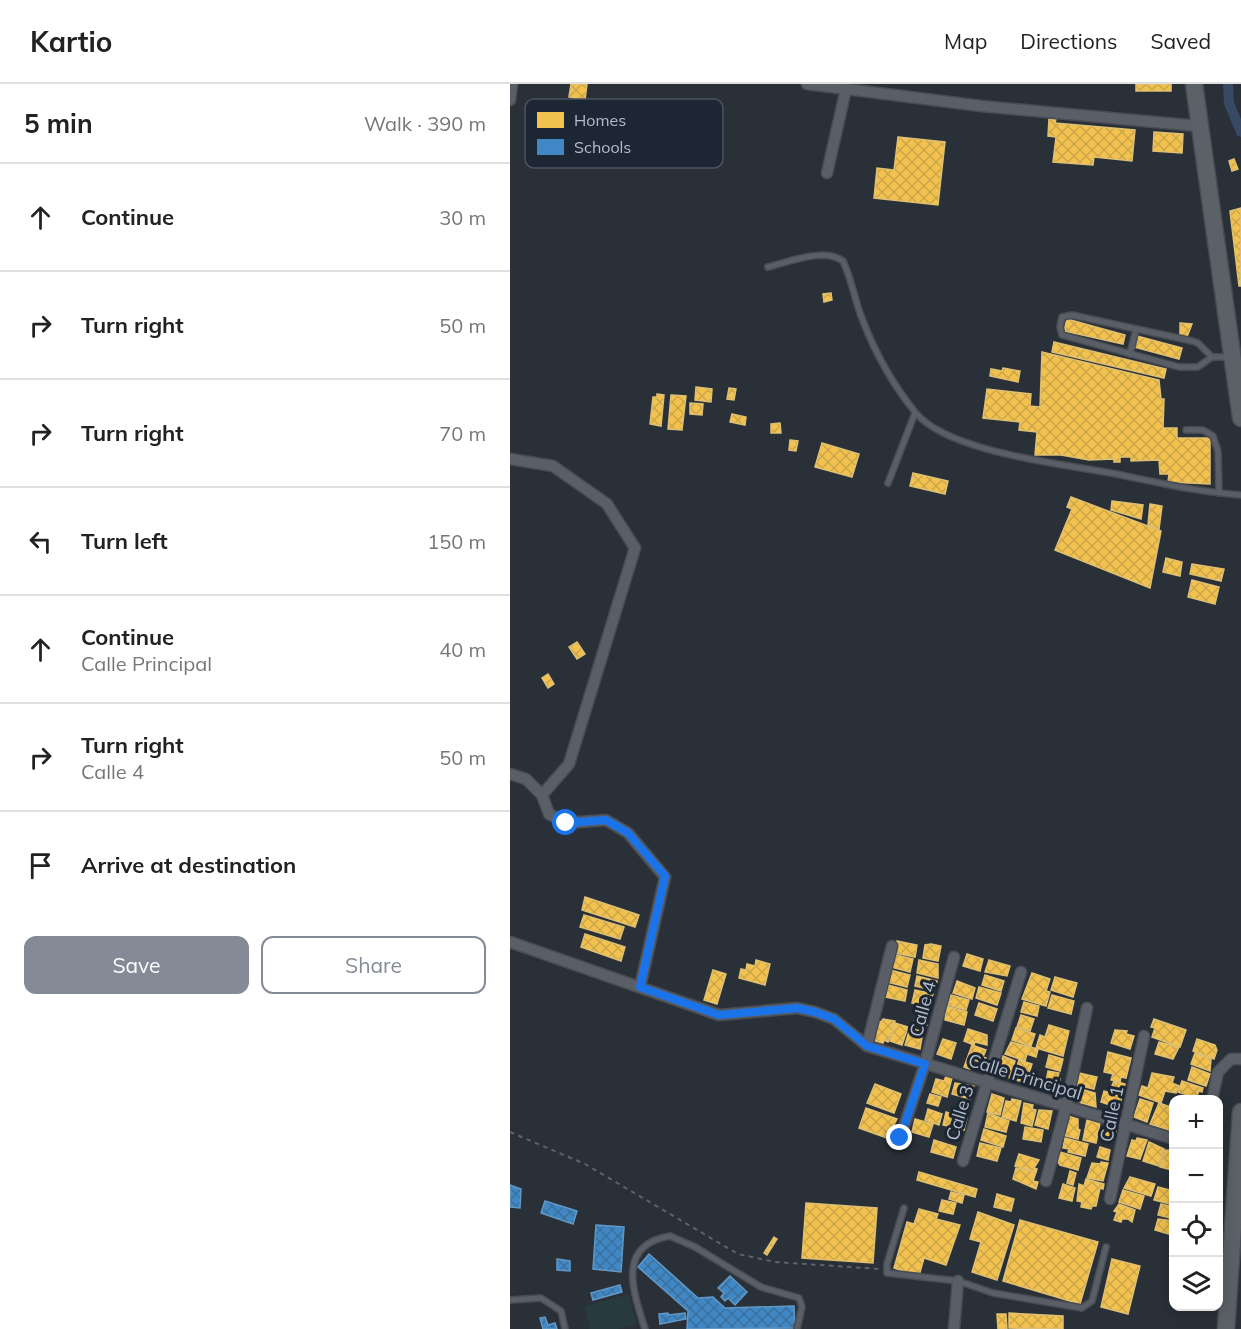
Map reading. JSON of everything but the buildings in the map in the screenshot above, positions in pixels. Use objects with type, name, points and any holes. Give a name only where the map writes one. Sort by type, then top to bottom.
[{"type":"main road","points":[[1194,84],[1198,126],[1241,418]]},
{"type":"main road","points":[[1226,1329],[1225,1246],[1241,1112]]},
{"type":"street","points":[[510,100],[512,84]]},
{"type":"street","points":[[807,84],[981,106],[1198,126]]},
{"type":"street","points":[[828,173],[846,89]]},
{"type":"street","points":[[510,459],[554,466],[607,504],[635,548],[569,764],[543,795]]},
{"type":"street","points":[[510,774],[526,779],[543,795],[549,814],[566,823],[606,820],[628,833],[665,876],[640,987]]},
{"type":"street","points":[[510,942],[719,1015],[797,1008],[815,1012],[834,1019],[867,1046],[892,946]]},
{"type":"street","name":"Calle 4","points":[[900,1138],[925,1064],[954,957]]},
{"type":"street","name":"Calle 3","points":[[963,1161],[1021,972]]},
{"type":"street","points":[[1047,1181],[1066,1107],[1087,1008]]},
{"type":"street","name":"Calle 1","points":[[1110,1199],[1144,1036]]},
{"type":"street","name":"Calle Principal","points":[[867,1046],[1169,1137]]},
{"type":"street","points":[[1213,1095],[1218,1072],[1231,1059],[1241,1059]]},
{"type":"street","points":[[954,1329],[958,1281]]},
{"type":"lane","points":[[768,267],[811,256],[836,257],[843,261],[862,320],[876,351],[915,413],[932,428],[1010,456],[1167,486],[1241,495]]},
{"type":"lane","points":[[1212,357],[1192,340],[1068,314],[1062,317],[1060,327],[1062,335],[1184,368],[1198,367],[1212,357],[1233,357]]},
{"type":"lane","points":[[1130,354],[1136,329]]},
{"type":"lane","points":[[888,483],[915,413]]},
{"type":"lane","points":[[1186,430],[1203,430],[1213,436],[1218,451],[1219,494]]},
{"type":"lane","points":[[904,1208],[887,1273],[958,1281],[993,1293],[1082,1308],[1092,1301],[1106,1247]]},
{"type":"lane","points":[[645,1329],[632,1271],[633,1259],[644,1245],[670,1236],[695,1247],[761,1287],[799,1298],[802,1307],[797,1329]]},
{"type":"lane","points":[[510,1300],[541,1298],[561,1311],[565,1329]]},
{"type":"path","points":[[510,1132],[585,1164],[738,1254],[775,1262],[886,1270]]},
{"type":"green space","points":[[629,1294],[636,1324],[618,1329],[590,1329],[584,1306]]},
{"type":"waterway","points":[[1228,84],[1229,103],[1241,132]]},
{"type":"route","points":[[566,823],[606,820],[628,833],[655,868],[665,876],[640,987],[719,1015],[797,1008],[815,1012],[834,1019],[867,1046],[925,1064],[900,1138]]}]
